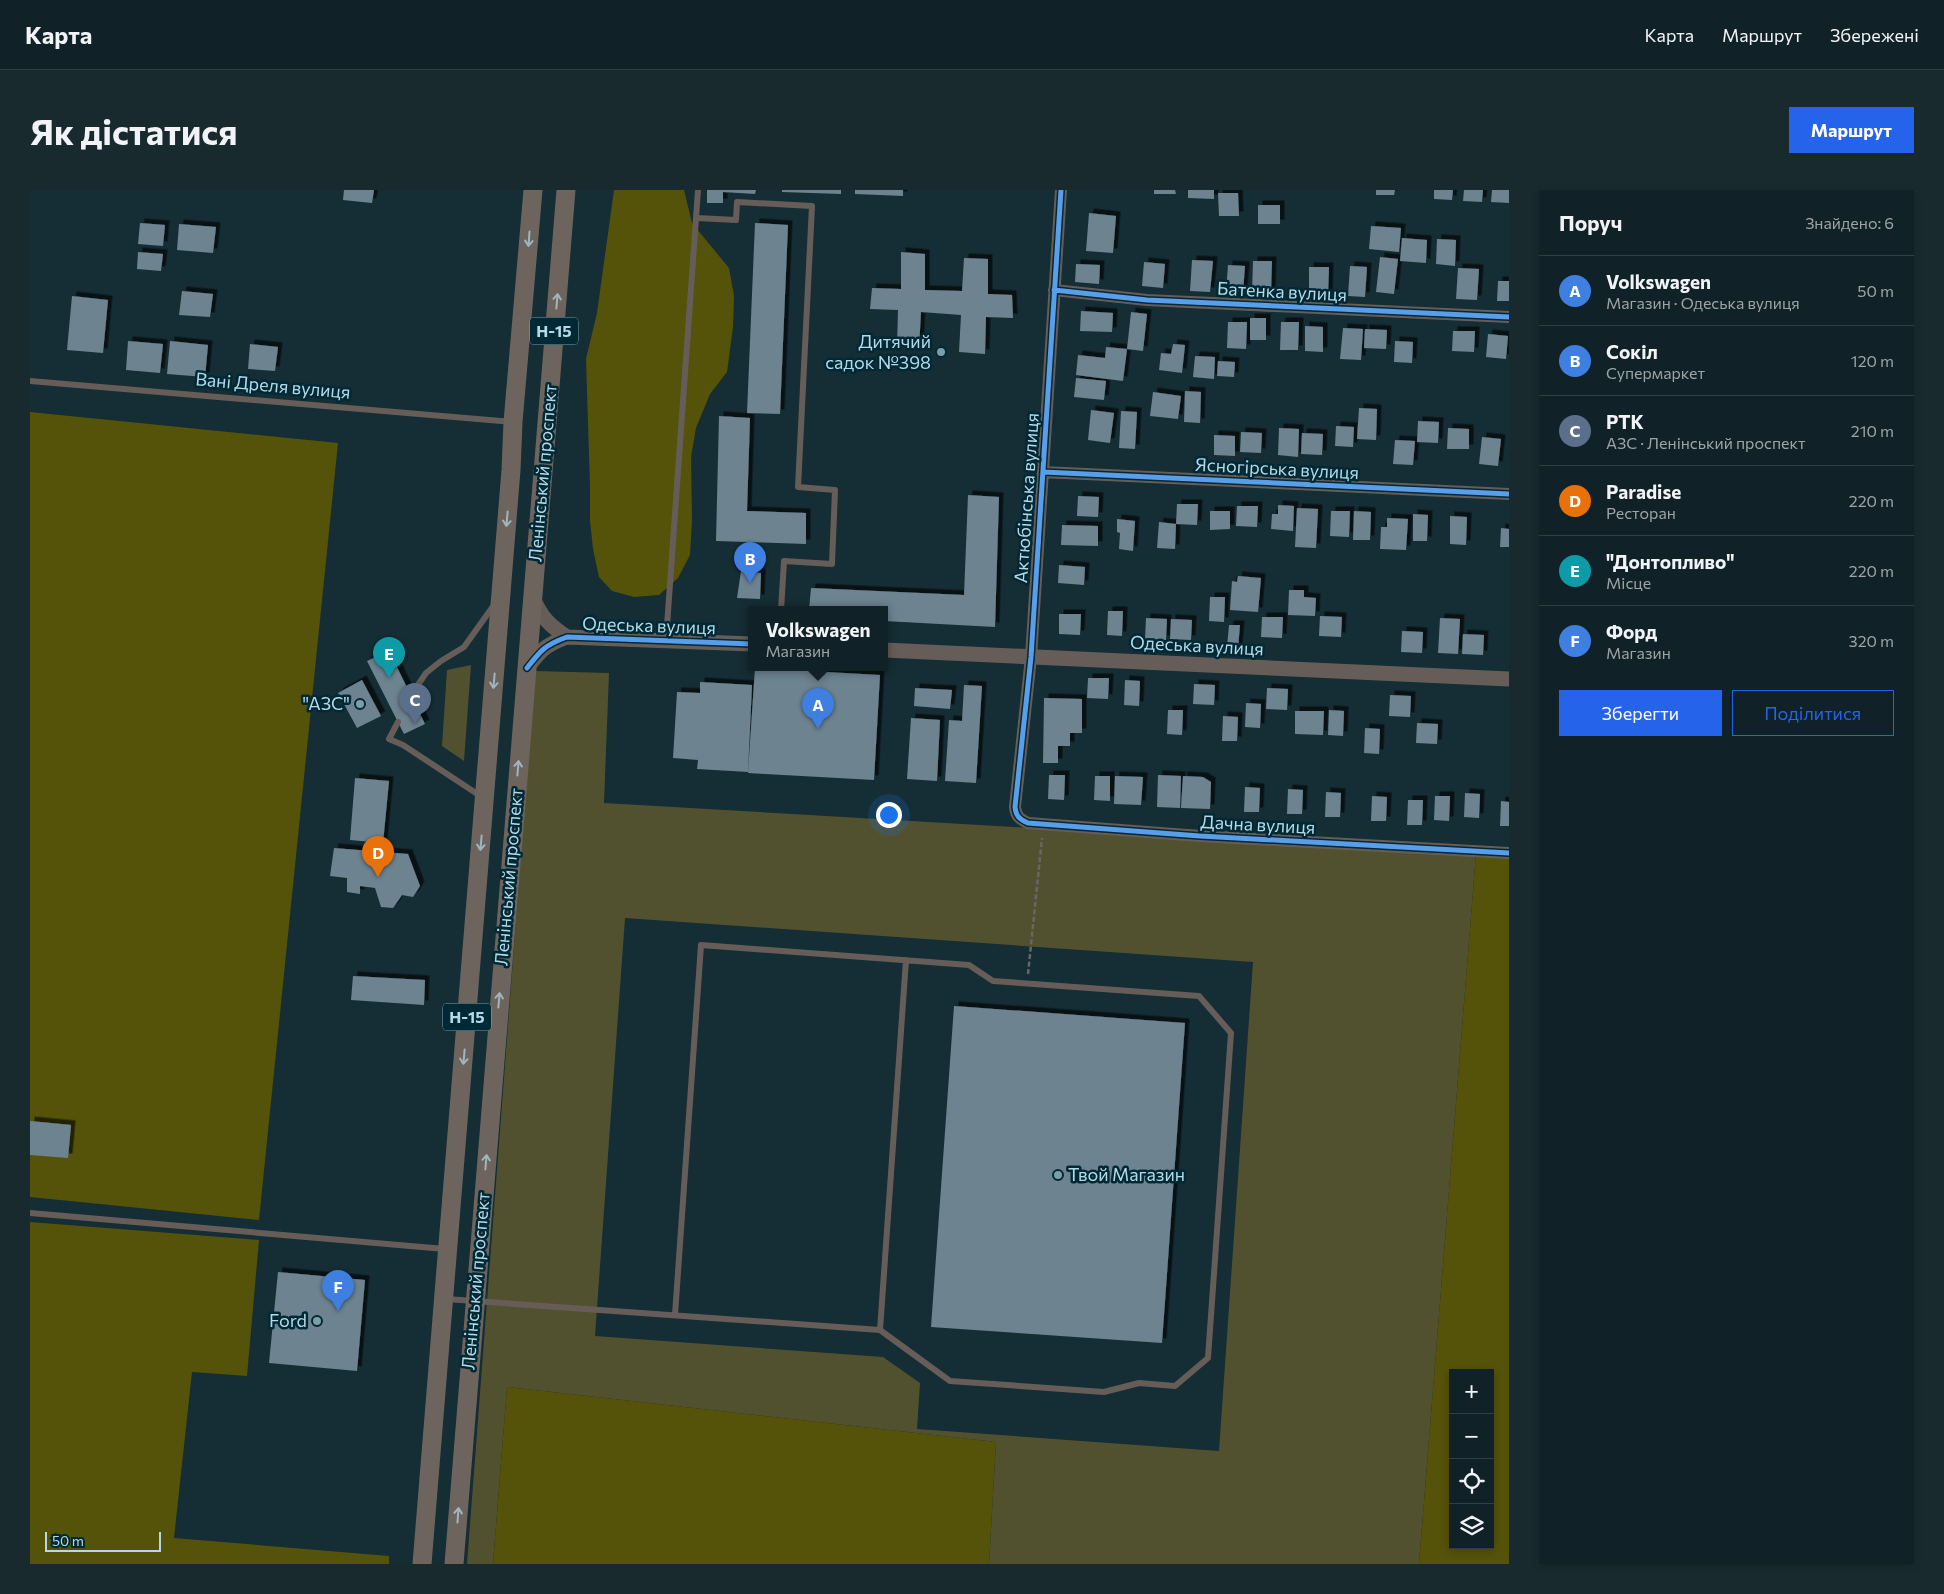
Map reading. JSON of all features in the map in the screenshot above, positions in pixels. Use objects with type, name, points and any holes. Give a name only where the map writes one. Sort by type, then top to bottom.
[{"type":"main road","name":"Ленінський проспект","points":[[422,1564],[445,1299],[511,470],[513,422],[533,190]]},
{"type":"main road","name":"Ленінський проспект","points":[[454,1564],[566,190]]},
{"type":"main road","points":[[511,470],[543,472]]},
{"type":"street","name":"Актюбінська вулиця","points":[[1015,807],[1031,657],[1061,190]]},
{"type":"street","name":"Батенка вулиця","points":[[1054,290],[1147,300],[1509,317]]},
{"type":"street","name":"Ясногірська вулиця","points":[[1043,472],[1509,494]]},
{"type":"street","name":"Одеська вулиця","points":[[532,597],[541,615],[552,627],[567,637]]},
{"type":"street","name":"Одеська вулиця","points":[[526,668],[541,649],[567,637],[748,644]]},
{"type":"street","name":"Одеська вулиця","points":[[888,650],[1509,678]]},
{"type":"street","name":"Дачна вулиця","points":[[1015,807],[1016,815],[1028,823],[1200,836],[1509,853]]},
{"type":"lane","points":[[666,641],[698,190]]},
{"type":"lane","points":[[697,218],[736,220],[737,202],[812,206],[798,488],[835,490],[832,564],[784,561],[781,606]]},
{"type":"lane","name":"Вані Дреля вулиця","points":[[30,381],[513,422]]},
{"type":"lane","points":[[411,695],[426,673],[464,647],[501,596]]},
{"type":"lane","points":[[398,722],[389,739],[403,745],[485,798]]},
{"type":"lane","points":[[445,1299],[880,1330],[950,1381],[1104,1392],[1139,1383],[1175,1386],[1208,1358],[1231,1033],[1198,996],[993,982],[969,965],[701,945],[674,1315]]},
{"type":"lane","points":[[880,1330],[906,960]]},
{"type":"lane","points":[[30,1213],[449,1249]]},
{"type":"path","points":[[1027,984],[1043,824]]},
{"type":"shaded area","points":[[614,190],[684,190],[692,223],[729,268],[734,296],[733,327],[727,372],[710,394],[696,428],[691,457],[692,520],[690,555],[678,578],[659,595],[634,597],[612,591],[599,577],[593,549],[590,521],[586,359],[597,313]]},
{"type":"shaded area","points":[[30,412],[338,443],[259,1220],[30,1197]]},
{"type":"shaded area","points":[[471,665],[464,761],[442,746],[447,670]]},
{"type":"shaded area","points":[[535,671],[609,673],[604,803],[1476,854],[1419,1564],[989,1564],[996,1442],[507,1387],[493,1564],[467,1564]],"holes":[[[625,918],[1253,962],[1219,1451],[917,1429],[920,1383],[883,1357],[595,1336]]]},
{"type":"shaded area","points":[[1476,854],[1509,857],[1509,1564],[1419,1564]]},
{"type":"shaded area","points":[[30,1222],[259,1240],[247,1376],[192,1372],[174,1538],[389,1556],[389,1564],[30,1564]]},
{"type":"shaded area","points":[[507,1387],[996,1442],[989,1564],[493,1564]]},
{"type":"building","points":[[344,190],[374,190],[372,203],[343,200]]},
{"type":"building","points":[[707,190],[756,190],[755,194],[723,192],[723,203],[707,203]]},
{"type":"building","points":[[782,190],[841,190],[841,194],[782,192]]},
{"type":"building","points":[[855,190],[903,190],[903,196],[855,194]]},
{"type":"building","points":[[1154,190],[1175,190],[1176,194],[1154,194]]},
{"type":"building","points":[[1188,190],[1214,190],[1214,199],[1188,198]]},
{"type":"building","points":[[1376,190],[1395,190],[1394,195],[1376,195]]},
{"type":"building","points":[[1434,190],[1453,190],[1452,200],[1434,199]]},
{"type":"building","points":[[1464,190],[1483,190],[1482,202],[1463,201]]},
{"type":"building","points":[[1492,190],[1509,190],[1509,203],[1491,202]]},
{"type":"building","points":[[1218,193],[1238,193],[1239,216],[1219,216]]},
{"type":"building","points":[[1258,205],[1280,205],[1280,224],[1258,224]]},
{"type":"building","points":[[1089,213],[1116,216],[1113,253],[1086,251]]},
{"type":"building","points":[[140,223],[165,225],[163,246],[138,244]]},
{"type":"building","points":[[755,223],[788,225],[780,414],[747,413]]},
{"type":"building","points":[[179,224],[216,227],[213,253],[177,250]]},
{"type":"building","points":[[1371,226],[1401,228],[1399,252],[1369,249]]},
{"type":"building","points":[[1402,238],[1427,240],[1426,263],[1400,261]]},
{"type":"building","points":[[1437,239],[1456,240],[1455,266],[1436,264]]},
{"type":"building","points":[[138,252],[163,254],[161,271],[137,269]]},
{"type":"building","points":[[901,252],[925,254],[925,290],[962,291],[964,258],[988,259],[988,294],[1012,295],[1013,318],[986,317],[985,354],[959,352],[961,315],[921,312],[919,348],[897,347],[898,310],[870,309],[872,288],[901,289]]},
{"type":"building","points":[[1380,257],[1398,259],[1394,294],[1376,292]]},
{"type":"building","points":[[1192,260],[1213,261],[1210,292],[1190,291]]},
{"type":"building","points":[[1253,261],[1272,261],[1271,292],[1252,292]]},
{"type":"building","points":[[1144,262],[1165,264],[1163,288],[1142,286]]},
{"type":"building","points":[[1076,264],[1100,265],[1099,284],[1075,282]]},
{"type":"building","points":[[1228,265],[1245,266],[1243,292],[1226,291]]},
{"type":"building","points":[[1350,266],[1367,267],[1365,297],[1348,296]]},
{"type":"building","points":[[1309,267],[1329,267],[1328,296],[1309,295]]},
{"type":"building","points":[[1458,268],[1479,269],[1477,300],[1456,299]]},
{"type":"building","points":[[1498,281],[1509,281],[1509,301],[1497,301]]},
{"type":"building","points":[[182,291],[213,294],[210,317],[179,315]]},
{"type":"building","points":[[72,296],[108,300],[103,353],[67,350]]},
{"type":"building","points":[[1081,311],[1113,313],[1112,332],[1080,331]]},
{"type":"building","points":[[1131,312],[1147,314],[1143,351],[1127,349]]},
{"type":"building","points":[[1250,318],[1266,318],[1266,340],[1250,340]]},
{"type":"building","points":[[1228,322],[1247,322],[1246,349],[1227,348]]},
{"type":"building","points":[[1281,322],[1299,322],[1298,350],[1280,350]]},
{"type":"building","points":[[1305,326],[1323,327],[1323,352],[1305,351]]},
{"type":"building","points":[[1343,328],[1363,329],[1361,360],[1340,359]]},
{"type":"building","points":[[1365,329],[1387,330],[1386,349],[1364,348]]},
{"type":"building","points":[[1453,331],[1475,331],[1474,352],[1452,351]]},
{"type":"building","points":[[1488,334],[1508,336],[1506,359],[1486,357]]},
{"type":"building","points":[[128,341],[163,344],[160,373],[126,370]]},
{"type":"building","points":[[170,341],[208,345],[205,377],[167,374]]},
{"type":"building","points":[[1395,341],[1413,342],[1412,363],[1394,362]]},
{"type":"building","points":[[250,344],[278,347],[275,371],[248,369]]},
{"type":"building","points":[[1173,344],[1185,345],[1182,373],[1159,370],[1161,353],[1171,354]]},
{"type":"building","points":[[1106,347],[1127,349],[1123,381],[1076,375],[1078,355],[1105,358]]},
{"type":"building","points":[[1195,356],[1215,357],[1214,379],[1193,377]]},
{"type":"building","points":[[1218,361],[1235,362],[1234,377],[1217,376]]},
{"type":"building","points":[[1076,378],[1106,381],[1104,400],[1074,397]]},
{"type":"building","points":[[1185,391],[1201,392],[1200,423],[1184,422]]},
{"type":"building","points":[[1153,392],[1181,396],[1178,419],[1150,416]]},
{"type":"building","points":[[1359,408],[1377,409],[1376,440],[1357,439]]},
{"type":"building","points":[[1091,410],[1114,413],[1110,443],[1088,440]]},
{"type":"building","points":[[1121,411],[1137,412],[1135,449],[1119,448]]},
{"type":"building","points":[[719,416],[750,418],[747,511],[806,513],[806,544],[716,541]]},
{"type":"building","points":[[1418,421],[1439,422],[1438,443],[1417,442]]},
{"type":"building","points":[[1336,426],[1354,427],[1353,447],[1335,446]]},
{"type":"building","points":[[1279,428],[1299,429],[1298,457],[1278,455]]},
{"type":"building","points":[[1448,428],[1469,429],[1469,449],[1447,449]]},
{"type":"building","points":[[1241,432],[1262,433],[1261,453],[1240,452]]},
{"type":"building","points":[[1302,433],[1323,434],[1322,455],[1301,454]]},
{"type":"building","points":[[1214,435],[1235,436],[1235,456],[1214,455]]},
{"type":"building","points":[[1482,437],[1501,439],[1498,466],[1479,464]]},
{"type":"building","points":[[1395,440],[1415,441],[1413,465],[1393,464]]},
{"type":"building","points":[[968,495],[999,497],[995,627],[888,621],[888,606],[809,606],[811,588],[964,595]]},
{"type":"building","points":[[1078,496],[1099,497],[1098,517],[1077,516]]},
{"type":"building","points":[[1177,504],[1198,504],[1197,525],[1176,524]]},
{"type":"building","points":[[1278,505],[1294,506],[1293,531],[1271,529],[1272,514],[1278,514]]},
{"type":"building","points":[[1237,506],[1258,506],[1257,527],[1236,526]]},
{"type":"building","points":[[1297,508],[1318,509],[1316,548],[1295,547]]},
{"type":"building","points":[[1210,511],[1230,511],[1230,529],[1210,530]]},
{"type":"building","points":[[1331,511],[1350,511],[1349,537],[1330,536]]},
{"type":"building","points":[[1354,511],[1371,512],[1370,540],[1353,540]]},
{"type":"building","points":[[1413,514],[1428,515],[1427,541],[1413,541]]},
{"type":"building","points":[[1450,516],[1467,517],[1466,545],[1450,544]]},
{"type":"building","points":[[1387,518],[1408,519],[1406,550],[1380,549],[1381,527],[1387,527]]},
{"type":"building","points":[[1117,519],[1135,521],[1133,551],[1119,549],[1120,533],[1117,532]]},
{"type":"building","points":[[1159,522],[1176,524],[1175,549],[1157,548]]},
{"type":"building","points":[[1062,525],[1098,526],[1098,546],[1061,545]]},
{"type":"building","points":[[1501,528],[1509,529],[1509,547],[1500,547]]},
{"type":"building","points":[[1059,565],[1085,567],[1084,585],[1058,583]]},
{"type":"building","points":[[741,571],[761,573],[760,599],[737,598]]},
{"type":"building","points":[[1238,576],[1261,578],[1258,612],[1230,610],[1232,581],[1237,582]]},
{"type":"building","points":[[1289,590],[1304,590],[1304,597],[1316,598],[1315,616],[1288,615]]},
{"type":"building","points":[[1210,597],[1225,597],[1224,622],[1209,621]]},
{"type":"building","points":[[1108,611],[1123,611],[1122,636],[1107,635]]},
{"type":"building","points":[[1059,614],[1081,614],[1080,635],[1059,634]]},
{"type":"building","points":[[1320,616],[1342,617],[1341,637],[1319,636]]},
{"type":"building","points":[[1262,617],[1283,617],[1282,638],[1261,637]]},
{"type":"building","points":[[1146,618],[1167,619],[1166,640],[1145,639]]},
{"type":"building","points":[[1440,618],[1460,619],[1458,654],[1438,653]]},
{"type":"building","points":[[1171,619],[1192,620],[1191,640],[1170,639]]},
{"type":"building","points":[[1229,625],[1240,625],[1238,648],[1227,647]]},
{"type":"building","points":[[1402,631],[1423,632],[1422,653],[1401,652]]},
{"type":"building","points":[[1463,634],[1484,635],[1483,655],[1462,654]]},
{"type":"building","points":[[389,651],[425,724],[404,734],[367,661]]},
{"type":"building","points":[[755,671],[809,671],[880,675],[874,780],[748,773]]},
{"type":"building","points":[[1088,678],[1109,678],[1108,699],[1087,698]]},
{"type":"building","name":"\"АЗС\"","points":[[362,680],[381,716],[357,728],[338,693]]},
{"type":"building","points":[[1125,680],[1140,681],[1139,706],[1124,705]]},
{"type":"building","points":[[700,682],[752,685],[748,772],[697,769],[698,760],[673,758],[677,692],[700,693]]},
{"type":"building","points":[[1194,684],[1215,685],[1214,705],[1193,704]]},
{"type":"building","points":[[964,685],[982,686],[976,783],[945,781],[949,720],[962,721]]},
{"type":"building","points":[[915,688],[952,690],[950,709],[914,706]]},
{"type":"building","points":[[1267,688],[1288,689],[1287,710],[1266,709]]},
{"type":"building","points":[[1390,695],[1411,696],[1410,717],[1389,716]]},
{"type":"building","points":[[1044,698],[1082,699],[1082,733],[1070,733],[1070,746],[1058,746],[1058,763],[1043,763]]},
{"type":"building","points":[[1246,703],[1261,704],[1260,728],[1245,727]]},
{"type":"building","points":[[1168,710],[1183,710],[1182,735],[1167,734]]},
{"type":"building","points":[[1329,710],[1344,711],[1343,736],[1328,735]]},
{"type":"building","points":[[1295,711],[1324,711],[1323,735],[1295,734]]},
{"type":"building","points":[[1223,716],[1238,717],[1237,741],[1222,741]]},
{"type":"building","points":[[911,718],[940,720],[937,781],[907,779]]},
{"type":"building","points":[[1417,723],[1438,724],[1437,744],[1416,743]]},
{"type":"building","points":[[1365,728],[1380,729],[1379,754],[1364,753]]},
{"type":"building","points":[[1049,775],[1065,775],[1064,800],[1048,799]]},
{"type":"building","points":[[1158,775],[1181,776],[1180,808],[1157,807]]},
{"type":"building","points":[[1095,776],[1110,776],[1110,801],[1094,800]]},
{"type":"building","points":[[1115,776],[1143,777],[1141,805],[1114,804]]},
{"type":"building","points":[[1183,776],[1203,777],[1211,782],[1210,809],[1181,808]]},
{"type":"building","points":[[355,778],[389,781],[383,843],[350,840]]},
{"type":"building","points":[[1245,787],[1260,788],[1259,812],[1244,812]]},
{"type":"building","points":[[1288,789],[1303,790],[1302,814],[1287,814]]},
{"type":"building","points":[[1326,792],[1341,793],[1340,817],[1325,817]]},
{"type":"building","points":[[1465,793],[1480,794],[1479,818],[1464,817]]},
{"type":"building","points":[[1372,796],[1387,797],[1386,821],[1371,821]]},
{"type":"building","points":[[1435,796],[1450,796],[1449,821],[1434,820]]},
{"type":"building","points":[[1408,800],[1423,800],[1422,825],[1407,825]]},
{"type":"building","points":[[1501,801],[1509,802],[1509,826],[1500,826]]},
{"type":"building","points":[[334,848],[408,854],[420,886],[413,897],[402,895],[393,908],[381,907],[375,888],[360,886],[360,894],[347,892],[347,878],[330,876]]},
{"type":"building","points":[[353,976],[425,980],[424,1005],[351,1000]]},
{"type":"building","name":"Твой Магазин","points":[[954,1006],[1185,1023],[1162,1343],[931,1327]]},
{"type":"building","points":[[30,1121],[71,1125],[68,1158],[30,1155]]},
{"type":"building","name":"Ford","points":[[278,1272],[365,1280],[357,1371],[269,1363]]},
{"type":"cycle path","points":[[1061,190],[1031,657],[1015,807],[1017,815],[1028,823],[1200,836],[1509,853]]},
{"type":"cycle path","points":[[1054,290],[1147,300],[1509,317]]},
{"type":"cycle path","points":[[1043,472],[1509,494]]},
{"type":"cycle path","points":[[527,668],[544,649],[567,637],[748,644]]},
{"type":"place","name":"Дитячий садок №398","points":[[941,352]]},
{"type":"place","name":"Сокіл","points":[[750,583]]},
{"type":"place","name":"\"Донтопливо\"","points":[[389,678]]},
{"type":"place","name":"\"АЗС\"","points":[[360,704]]},
{"type":"place","name":"РТК","points":[[415,724]]},
{"type":"place","name":"Volkswagen","points":[[818,729]]},
{"type":"place","name":"Paradise","points":[[378,877]]},
{"type":"place","name":"Твой Магазин","points":[[1058,1175]]},
{"type":"place","name":"Форд","points":[[338,1311]]},
{"type":"place","name":"Ford","points":[[317,1321]]}]
